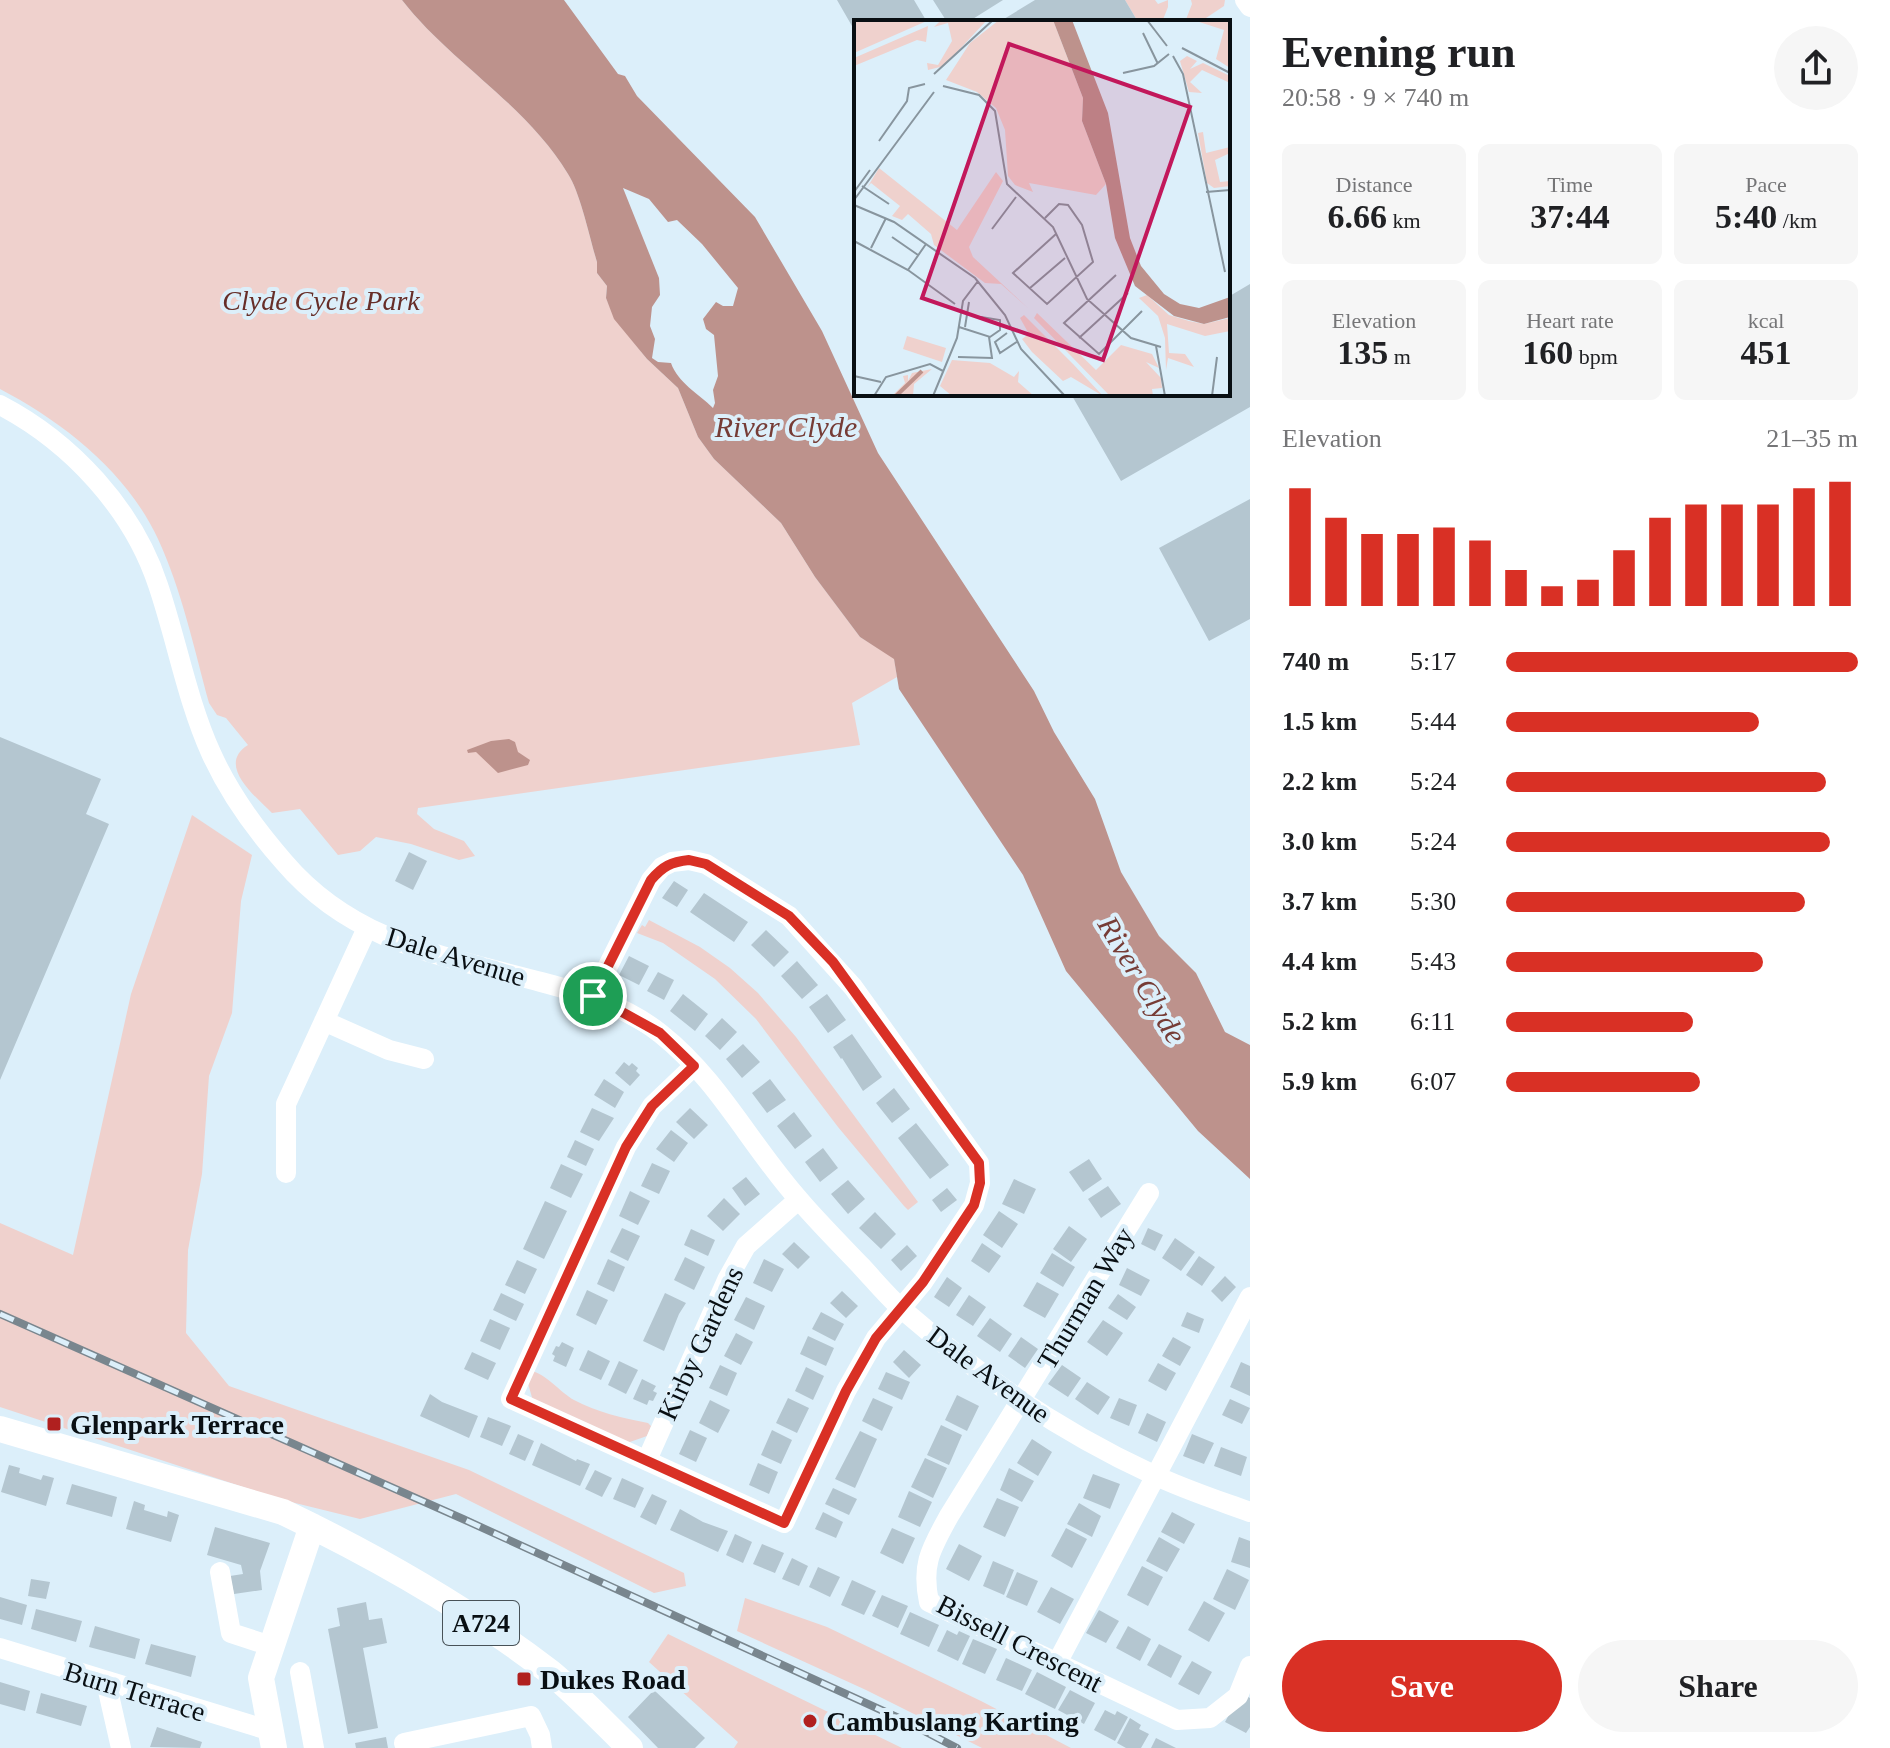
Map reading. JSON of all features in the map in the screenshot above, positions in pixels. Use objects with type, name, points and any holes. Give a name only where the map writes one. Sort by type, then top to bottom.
[{"type":"main road","name":"A724","points":[[0,1429],[283,1512],[312,1526],[452,1603],[552,1674],[630,1748]]},
{"type":"main road","points":[[273,1739],[261,1678],[312,1526]]},
{"type":"street","points":[[1245,0],[1250,7]]},
{"type":"street","name":"Dale Avenue","points":[[0,405],[59,442],[105,490],[128,523],[157,580],[210,752],[237,802],[286,865],[336,910],[410,947],[593,996],[660,1033],[724,1098],[798,1200],[900,1308],[1021,1403],[1087,1442],[1155,1476],[1250,1512]]},
{"type":"street","points":[[593,996],[651,880],[662,867],[689,860],[706,864],[789,916],[853,987],[979,1163],[980,1183],[974,1205],[923,1282],[876,1338],[846,1391],[784,1523],[511,1399],[626,1147],[652,1106],[694,1066]]},
{"type":"street","points":[[286,1173],[286,1104],[367,928]]},
{"type":"street","points":[[324,1021],[389,1050],[424,1059]]},
{"type":"street","name":"Thurman Way","points":[[1021,1403],[1149,1193]]},
{"type":"street","name":"Kirby Gardens","points":[[647,1460],[727,1280],[746,1246],[798,1200]]},
{"type":"street","points":[[1057,1663],[1250,1297]]},
{"type":"street","name":"Bissell Crescent","points":[[1021,1403],[933,1545],[924,1578],[929,1602],[1177,1720],[1210,1718],[1238,1696],[1250,1666]]},
{"type":"street","points":[[220,1572],[231,1633],[271,1646]]},
{"type":"street","name":"Burn Terrace","points":[[0,1648],[217,1716],[273,1739]]},
{"type":"street","points":[[300,1672],[314,1748]]},
{"type":"street","points":[[106,1682],[121,1748]]},
{"type":"street","points":[[404,1743],[531,1716],[542,1748]]},
{"type":"green space","name":"Clyde Cycle Park","points":[[0,0],[402,0],[421,23],[510,105],[551,149],[577,192],[597,262],[597,273],[607,286],[606,298],[615,319],[647,359],[678,388],[698,437],[714,459],[781,523],[815,577],[860,637],[894,658],[897,677],[852,703],[860,745],[418,808],[417,814],[434,829],[464,841],[475,856],[459,860],[411,844],[376,837],[360,851],[338,855],[300,809],[272,813],[248,789],[237,771],[239,753],[248,745],[209,703],[174,579],[145,515],[129,492],[91,451],[47,417],[0,389]]},
{"type":"green space","points":[[1125,0],[1155,0],[1158,4],[1168,0],[1163,20],[1137,20]]},
{"type":"green space","points":[[1191,0],[1225,0],[1224,6],[1203,20],[1186,20]]},
{"type":"green space","points":[[192,815],[252,855],[241,901],[232,1013],[209,1076],[202,1174],[188,1250],[186,1333],[229,1386],[469,1470],[684,1573],[686,1586],[654,1593],[456,1494],[360,1519],[283,1500],[0,1407],[0,1223],[73,1255],[131,994]]},
{"type":"green space","points":[[649,920],[700,947],[758,993],[796,1037],[918,1202],[908,1210],[904,1206],[838,1127],[756,1019],[715,979],[663,943],[637,933]]},
{"type":"green space","points":[[531,1371],[542,1375],[583,1404],[648,1423],[651,1426],[647,1436],[627,1443],[533,1401],[527,1380]]},
{"type":"green space","points":[[745,1598],[827,1627],[1071,1748],[982,1748],[737,1631]]},
{"type":"green space","points":[[668,1634],[902,1748],[734,1748],[738,1742],[649,1662]]},
{"type":"water","name":"River Clyde","points":[[402,0],[564,0],[618,74],[625,76],[637,96],[755,217],[822,331],[878,453],[1034,691],[1054,732],[1095,799],[1121,872],[1159,936],[1196,973],[1225,1032],[1250,1045],[1250,1179],[1198,1131],[1066,971],[1023,875],[899,689],[894,659],[860,637],[815,577],[781,523],[714,459],[698,437],[678,388],[647,359],[614,319],[606,298],[607,286],[597,273],[597,262],[577,192],[551,149],[510,105],[421,23]],"holes":[[[623,188],[649,199],[668,222],[677,220],[702,244],[738,288],[733,306],[716,302],[703,319],[706,329],[714,335],[718,376],[713,390],[713,408],[683,382],[671,363],[652,358],[655,339],[650,326],[652,307],[660,295],[659,278]]]},
{"type":"water","points":[[509,739],[515,742],[518,752],[530,760],[528,765],[498,773],[476,752],[468,753],[467,750],[491,741]]},
{"type":"building","points":[[837,0],[914,0],[926,20],[854,20],[854,30]]},
{"type":"building","points":[[933,0],[1003,0],[971,20],[946,20]]},
{"type":"building","points":[[1035,0],[1125,0],[1137,20],[1002,20]]},
{"type":"building","points":[[1250,284],[1250,407],[1121,481],[1072,396],[1230,396],[1230,296]]},
{"type":"building","points":[[1250,499],[1250,619],[1209,641],[1159,548]]},
{"type":"building","points":[[0,737],[101,779],[86,814],[109,824],[0,1080]]},
{"type":"building","points":[[409,852],[427,861],[413,890],[395,881]]},
{"type":"building","points":[[674,881],[688,890],[677,907],[662,898]]},
{"type":"building","points":[[704,893],[748,922],[734,942],[690,912]]},
{"type":"building","points":[[766,930],[789,952],[774,967],[751,945]]},
{"type":"building","points":[[629,956],[649,966],[639,985],[619,975]]},
{"type":"building","points":[[797,961],[818,985],[802,999],[781,976]]},
{"type":"building","points":[[658,972],[674,980],[664,1000],[647,991]]},
{"type":"building","points":[[683,994],[708,1014],[695,1031],[670,1011]]},
{"type":"building","points":[[827,994],[846,1020],[828,1033],[809,1007]]},
{"type":"building","points":[[722,1018],[737,1032],[720,1050],[705,1036]]},
{"type":"building","points":[[852,1034],[882,1077],[863,1091],[833,1047]]},
{"type":"building","points":[[743,1044],[760,1062],[742,1078],[726,1059]]},
{"type":"building","points":[[624,1062],[629,1066],[632,1063],[640,1075],[630,1086],[615,1073]]},
{"type":"building","points":[[604,1079],[624,1092],[615,1108],[594,1095]]},
{"type":"building","points":[[770,1079],[786,1100],[767,1113],[752,1093]]},
{"type":"building","points":[[894,1088],[910,1109],[892,1123],[876,1103]]},
{"type":"building","points":[[592,1108],[614,1118],[599,1141],[580,1132]]},
{"type":"building","points":[[690,1108],[708,1125],[694,1139],[676,1122]]},
{"type":"building","points":[[794,1112],[812,1136],[795,1149],[777,1126]]},
{"type":"building","points":[[916,1123],[949,1165],[930,1179],[898,1138]]},
{"type":"building","points":[[671,1130],[688,1143],[674,1162],[656,1149]]},
{"type":"building","points":[[575,1140],[594,1149],[586,1166],[567,1157]]},
{"type":"building","points":[[823,1148],[838,1168],[820,1182],[805,1162]]},
{"type":"building","points":[[1089,1159],[1102,1179],[1083,1192],[1069,1172]]},
{"type":"building","points":[[652,1163],[670,1171],[659,1194],[641,1186]]},
{"type":"building","points":[[561,1164],[583,1174],[571,1198],[550,1188]]},
{"type":"building","points":[[746,1177],[760,1194],[745,1206],[732,1188]]},
{"type":"building","points":[[1014,1179],[1036,1189],[1024,1214],[1002,1204]]},
{"type":"building","points":[[848,1180],[865,1199],[848,1214],[831,1194]]},
{"type":"building","points":[[1108,1186],[1121,1204],[1101,1218],[1088,1199]]},
{"type":"building","points":[[947,1188],[957,1200],[941,1212],[932,1200]]},
{"type":"building","points":[[630,1191],[650,1201],[638,1225],[619,1216]]},
{"type":"building","points":[[724,1198],[740,1214],[723,1231],[707,1216]]},
{"type":"building","points":[[545,1201],[567,1211],[544,1259],[523,1249]]},
{"type":"building","points":[[999,1211],[1018,1224],[1002,1248],[983,1235]]},
{"type":"building","points":[[875,1212],[896,1234],[881,1249],[859,1228]]},
{"type":"building","points":[[1069,1226],[1087,1239],[1071,1262],[1053,1249]]},
{"type":"building","points":[[622,1228],[640,1236],[628,1261],[610,1252]]},
{"type":"building","points":[[1148,1228],[1163,1235],[1155,1251],[1141,1244]]},
{"type":"building","points":[[691,1229],[715,1240],[708,1256],[684,1245]]},
{"type":"building","points":[[1175,1238],[1195,1252],[1181,1271],[1162,1258]]},
{"type":"building","points":[[794,1242],[810,1257],[798,1269],[782,1254]]},
{"type":"building","points":[[982,1243],[1001,1256],[989,1273],[971,1261]]},
{"type":"building","points":[[907,1245],[917,1256],[901,1271],[891,1260]]},
{"type":"building","points":[[1052,1253],[1075,1267],[1063,1287],[1040,1273]]},
{"type":"building","points":[[1199,1256],[1215,1267],[1202,1286],[1186,1275]]},
{"type":"building","points":[[685,1257],[705,1267],[694,1290],[674,1280]]},
{"type":"building","points":[[608,1259],[625,1267],[614,1292],[597,1284]]},
{"type":"building","points":[[764,1259],[784,1269],[772,1292],[753,1283]]},
{"type":"building","points":[[517,1260],[537,1269],[525,1294],[505,1285]]},
{"type":"building","points":[[1127,1268],[1150,1280],[1141,1296],[1119,1285]]},
{"type":"building","points":[[1225,1276],[1236,1287],[1222,1302],[1211,1291]]},
{"type":"building","points":[[947,1277],[962,1288],[949,1307],[934,1297]]},
{"type":"building","points":[[1037,1282],[1059,1294],[1045,1318],[1023,1306]]},
{"type":"building","points":[[587,1290],[608,1300],[596,1325],[576,1315]]},
{"type":"building","points":[[842,1291],[858,1306],[846,1318],[830,1303]]},
{"type":"building","points":[[501,1293],[524,1304],[516,1321],[493,1310]]},
{"type":"building","points":[[665,1293],[686,1303],[664,1351],[643,1341]]},
{"type":"building","points":[[1118,1294],[1136,1307],[1127,1320],[1108,1308]]},
{"type":"building","points":[[969,1295],[986,1307],[973,1326],[956,1315]]},
{"type":"building","points":[[746,1297],[765,1306],[754,1330],[734,1320]]},
{"type":"building","points":[[821,1312],[844,1324],[835,1341],[812,1329]]},
{"type":"building","points":[[1187,1312],[1204,1319],[1199,1333],[1181,1326]]},
{"type":"building","points":[[990,1318],[1012,1334],[1000,1352],[977,1336]]},
{"type":"building","points":[[490,1319],[510,1328],[500,1350],[480,1341]]},
{"type":"building","points":[[1103,1320],[1123,1333],[1107,1356],[1087,1342]]},
{"type":"building","points":[[736,1333],[753,1342],[741,1365],[724,1356]]},
{"type":"building","points":[[808,1336],[834,1348],[826,1366],[800,1354]]},
{"type":"building","points":[[1021,1337],[1038,1349],[1025,1368],[1008,1356]]},
{"type":"building","points":[[1173,1337],[1191,1347],[1180,1366],[1162,1356]]},
{"type":"building","points":[[562,1342],[574,1348],[566,1367],[553,1361],[555,1356],[552,1354]]},
{"type":"building","points":[[588,1350],[610,1361],[601,1380],[579,1370]]},
{"type":"building","points":[[904,1350],[921,1365],[909,1378],[893,1362]]},
{"type":"building","points":[[472,1352],[496,1363],[488,1380],[464,1369]]},
{"type":"building","points":[[619,1361],[638,1370],[626,1394],[608,1385]]},
{"type":"building","points":[[1241,1362],[1250,1366],[1250,1396],[1230,1387]]},
{"type":"building","points":[[1158,1363],[1176,1373],[1166,1391],[1148,1381]]},
{"type":"building","points":[[720,1365],[737,1373],[727,1396],[709,1388]]},
{"type":"building","points":[[1062,1365],[1081,1378],[1068,1397],[1048,1384]]},
{"type":"building","points":[[806,1367],[824,1376],[813,1400],[795,1391]]},
{"type":"building","points":[[886,1372],[910,1382],[902,1400],[878,1389]]},
{"type":"building","points":[[642,1379],[656,1386],[653,1391],[657,1393],[647,1405],[633,1399]]},
{"type":"building","points":[[1087,1382],[1110,1397],[1098,1415],[1075,1399]]},
{"type":"building","points":[[430,1394],[478,1416],[469,1438],[420,1416]]},
{"type":"building","points":[[957,1395],[979,1406],[967,1431],[945,1420]]},
{"type":"building","points":[[788,1398],[809,1408],[797,1433],[776,1423]]},
{"type":"building","points":[[873,1398],[893,1407],[882,1431],[862,1421]]},
{"type":"building","points":[[1119,1398],[1137,1405],[1129,1426],[1110,1418]]},
{"type":"building","points":[[1230,1399],[1250,1408],[1242,1424],[1222,1415]]},
{"type":"building","points":[[710,1400],[730,1410],[718,1433],[699,1423]]},
{"type":"building","points":[[1147,1413],[1166,1422],[1157,1442],[1138,1433]]},
{"type":"building","points":[[488,1417],[511,1426],[502,1446],[480,1437]]},
{"type":"building","points":[[941,1425],[962,1435],[949,1465],[927,1455]]},
{"type":"building","points":[[690,1430],[707,1438],[696,1462],[679,1454]]},
{"type":"building","points":[[772,1430],[792,1440],[781,1464],[761,1455]]},
{"type":"building","points":[[860,1431],[877,1439],[855,1488],[835,1479]]},
{"type":"building","points":[[518,1434],[534,1441],[525,1461],[509,1454]]},
{"type":"building","points":[[1192,1434],[1214,1443],[1204,1464],[1183,1456]]},
{"type":"building","points":[[1032,1439],[1052,1452],[1038,1476],[1017,1463]]},
{"type":"building","points":[[541,1443],[576,1461],[590,1464],[580,1486],[532,1465]]},
{"type":"building","points":[[1221,1447],[1247,1457],[1241,1476],[1214,1466]]},
{"type":"building","points":[[925,1458],[947,1468],[933,1498],[911,1487]]},
{"type":"building","points":[[758,1463],[778,1472],[769,1494],[749,1485]]},
{"type":"building","points":[[9,1465],[20,1468],[19,1473],[41,1480],[43,1475],[54,1478],[46,1506],[1,1492]]},
{"type":"building","points":[[1009,1468],[1034,1481],[1022,1502],[1000,1490]]},
{"type":"building","points":[[595,1470],[612,1478],[602,1497],[585,1489]]},
{"type":"building","points":[[1093,1474],[1120,1484],[1110,1509],[1083,1498]]},
{"type":"building","points":[[622,1478],[644,1488],[635,1508],[613,1499]]},
{"type":"building","points":[[72,1484],[117,1497],[112,1517],[66,1504]]},
{"type":"building","points":[[833,1488],[857,1499],[849,1515],[825,1504]]},
{"type":"building","points":[[909,1491],[932,1502],[920,1527],[898,1517]]},
{"type":"building","points":[[652,1494],[667,1501],[656,1525],[640,1517]]},
{"type":"building","points":[[997,1498],[1019,1507],[1005,1537],[983,1527]]},
{"type":"building","points":[[134,1501],[145,1505],[144,1510],[167,1517],[168,1511],[179,1515],[171,1542],[126,1529]]},
{"type":"building","points":[[1079,1503],[1101,1516],[1092,1537],[1067,1524]]},
{"type":"building","points":[[680,1509],[728,1531],[718,1552],[670,1530]]},
{"type":"building","points":[[823,1512],[843,1522],[836,1538],[815,1529]]},
{"type":"building","points":[[1172,1512],[1195,1524],[1184,1544],[1161,1532]]},
{"type":"building","points":[[215,1527],[270,1543],[260,1571],[262,1590],[234,1594],[230,1576],[243,1574],[241,1565],[207,1555]]},
{"type":"building","points":[[892,1528],[915,1538],[903,1564],[880,1553]]},
{"type":"building","points":[[1066,1528],[1087,1539],[1072,1568],[1051,1556]]},
{"type":"building","points":[[735,1534],[752,1542],[743,1563],[726,1555]]},
{"type":"building","points":[[1159,1537],[1180,1549],[1167,1572],[1146,1561]]},
{"type":"building","points":[[1239,1537],[1250,1541],[1250,1568],[1231,1562]]},
{"type":"building","points":[[762,1544],[784,1553],[775,1573],[753,1564]]},
{"type":"building","points":[[959,1544],[982,1556],[969,1581],[946,1569]]},
{"type":"building","points":[[792,1558],[808,1566],[799,1586],[782,1579]]},
{"type":"building","points":[[993,1561],[1014,1570],[1004,1595],[983,1586]]},
{"type":"building","points":[[1142,1566],[1163,1577],[1148,1606],[1127,1595]]},
{"type":"building","points":[[818,1567],[840,1577],[830,1597],[809,1587]]},
{"type":"building","points":[[1227,1569],[1249,1580],[1235,1610],[1213,1599]]},
{"type":"building","points":[[1017,1572],[1038,1581],[1027,1606],[1006,1597]]},
{"type":"building","points":[[31,1579],[50,1582],[46,1599],[28,1596]]},
{"type":"building","points":[[852,1580],[876,1591],[864,1615],[841,1605]]},
{"type":"building","points":[[1051,1587],[1074,1599],[1060,1624],[1037,1612]]},
{"type":"building","points":[[882,1595],[908,1606],[898,1628],[872,1616]]},
{"type":"building","points":[[0,1597],[27,1605],[22,1625],[0,1619]]},
{"type":"building","points":[[1204,1601],[1225,1613],[1209,1642],[1188,1630]]},
{"type":"building","points":[[366,1602],[369,1620],[382,1618],[387,1643],[363,1648],[378,1728],[348,1734],[328,1629],[340,1626],[337,1608]]},
{"type":"building","points":[[36,1609],[82,1621],[76,1642],[31,1629]]},
{"type":"building","points":[[1099,1610],[1119,1621],[1106,1643],[1086,1633]]},
{"type":"building","points":[[910,1612],[939,1625],[929,1647],[900,1634]]},
{"type":"building","points":[[95,1626],[140,1639],[135,1659],[89,1647]]},
{"type":"building","points":[[1128,1626],[1151,1639],[1140,1661],[1116,1648]]},
{"type":"building","points":[[947,1630],[970,1636],[958,1661],[937,1651]]},
{"type":"building","points":[[973,1639],[997,1649],[985,1674],[962,1664]]},
{"type":"building","points":[[151,1644],[196,1656],[191,1677],[145,1664]]},
{"type":"building","points":[[1159,1644],[1182,1656],[1171,1678],[1147,1665]]},
{"type":"building","points":[[1006,1658],[1032,1670],[1022,1691],[996,1680]]},
{"type":"building","points":[[1192,1661],[1212,1672],[1199,1695],[1178,1684]]},
{"type":"building","points":[[1037,1672],[1066,1687],[1055,1709],[1025,1694]]},
{"type":"building","points":[[0,1682],[30,1691],[25,1711],[0,1704]]},
{"type":"building","points":[[654,1690],[705,1738],[695,1748],[658,1748],[628,1717]]},
{"type":"building","points":[[1070,1690],[1095,1703],[1084,1724],[1058,1710]]},
{"type":"building","points":[[41,1693],[87,1706],[81,1726],[36,1713]]},
{"type":"building","points":[[1241,1693],[1250,1698],[1250,1727],[1246,1733],[1225,1722]]},
{"type":"building","points":[[1105,1710],[1115,1715],[1117,1711],[1128,1717],[1115,1741],[1094,1730]]},
{"type":"building","points":[[1130,1718],[1141,1725],[1139,1729],[1149,1734],[1141,1748],[1126,1748],[1117,1743]]},
{"type":"building","points":[[157,1727],[202,1742],[200,1748],[150,1747]]},
{"type":"building","points":[[386,1737],[388,1748],[356,1748],[355,1743]]},
{"type":"building","points":[[1156,1738],[1176,1748],[1151,1748]]},
{"type":"railway","points":[[0,1314],[463,1519],[903,1720],[957,1748]]},
{"type":"place","name":"Glenpark Terrace","points":[[54,1424]]},
{"type":"place","name":"Dukes Road","points":[[524,1679]]},
{"type":"place","name":"Cambuslang Karting","points":[[810,1721]]},
{"type":"route","points":[[689,860],[706,864],[789,916],[833,962],[979,1163],[980,1183],[974,1205],[923,1282],[876,1338],[846,1391],[784,1523],[511,1399],[626,1147],[652,1106],[694,1066],[660,1033],[593,996],[640,899],[662,867],[689,860]]}]
